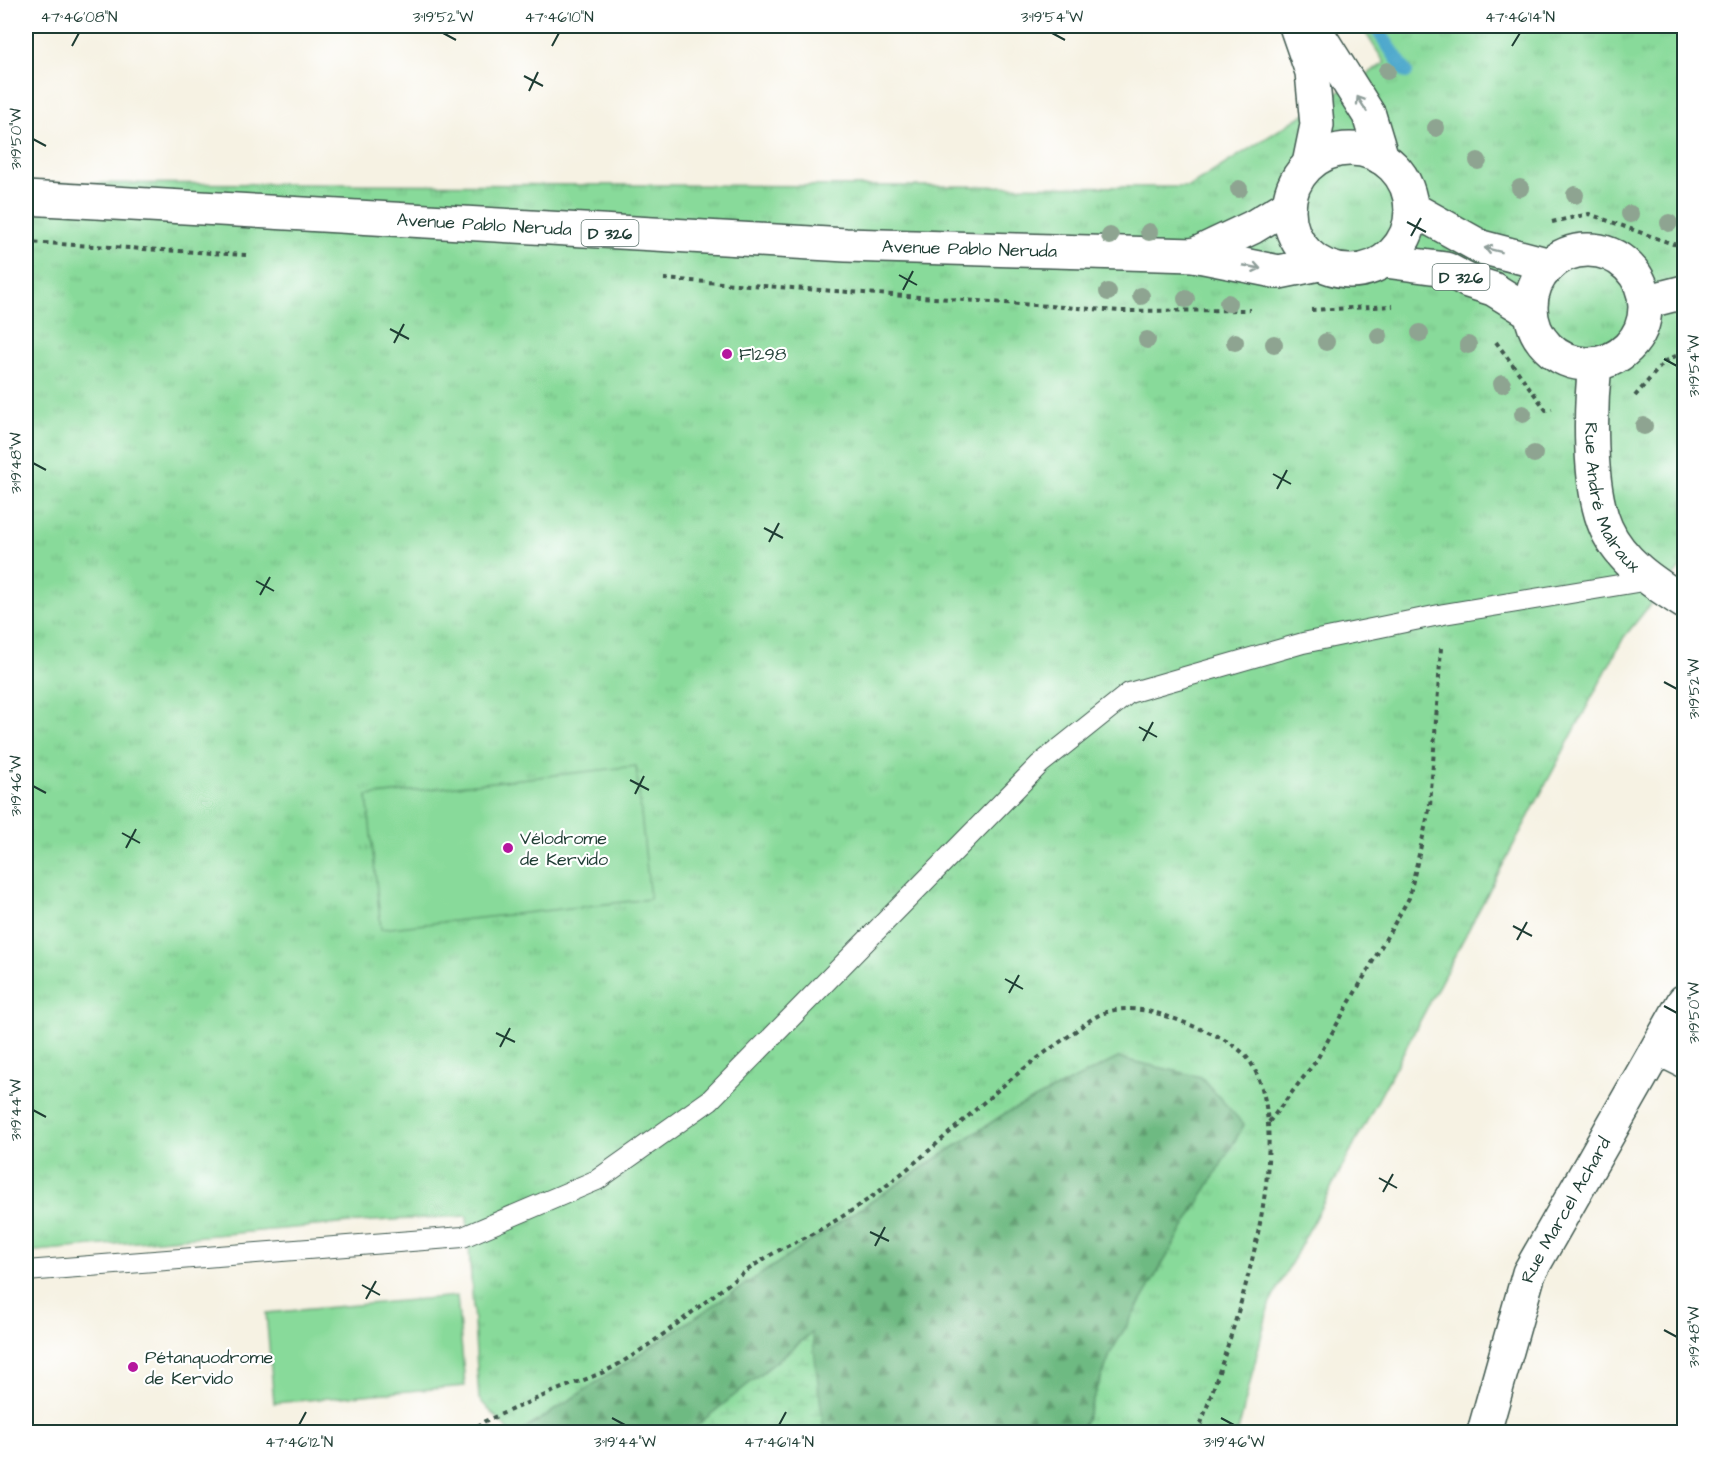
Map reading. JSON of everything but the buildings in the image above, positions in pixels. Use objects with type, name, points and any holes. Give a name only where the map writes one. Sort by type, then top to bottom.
[{"type":"main road","points":[[1296,26],[1312,72],[1317,125],[1309,164]]},
{"type":"main road","points":[[1313,26],[1369,115],[1382,158]]},
{"type":"main road","points":[[1343,149],[1364,151],[1382,158],[1398,172],[1407,187],[1411,208],[1408,230],[1400,246],[1385,261],[1358,272],[1339,271],[1319,264],[1303,252],[1292,234],[1288,205],[1299,175],[1309,164],[1327,153],[1343,149]]},
{"type":"main road","name":"Avenue Pablo Neruda","points":[[26,198],[846,245],[1194,255]]},
{"type":"main road","name":"D 326","points":[[1194,255],[1252,227],[1288,205]]},
{"type":"main road","name":"D 326","points":[[1411,208],[1481,247],[1550,265]]},
{"type":"main road","points":[[1582,250],[1600,251],[1617,258],[1631,269],[1640,285],[1645,302],[1644,320],[1637,336],[1626,350],[1612,360],[1595,364],[1576,364],[1559,357],[1545,346],[1535,330],[1530,312],[1532,295],[1538,278],[1564,255],[1582,250]]},
{"type":"main road","name":"D 326","points":[[1194,255],[1280,272],[1319,264]]},
{"type":"main road","name":"D 326","points":[[1385,261],[1446,269],[1468,281],[1493,289],[1530,312]]},
{"type":"main road","points":[[1645,302],[1684,292]]},
{"type":"main road","name":"Rue André Malraux","points":[[1595,364],[1590,401],[1594,468],[1605,527],[1631,563],[1649,580],[1684,602]]},
{"type":"main road","name":"Rue Marcel Achard","points":[[1484,1432],[1529,1273],[1671,1055],[1684,1001]]},
{"type":"lane","points":[[26,1271],[463,1237],[597,1180],[710,1100],[1040,764],[1129,693],[1303,643],[1444,614],[1649,580]]},
{"type":"path","points":[[1549,223],[1589,214],[1673,244],[1684,244]]},
{"type":"path","points":[[26,242],[257,255]]},
{"type":"path","points":[[660,278],[1120,311],[1252,310]]},
{"type":"path","points":[[1300,310],[1404,305]]},
{"type":"path","points":[[1491,335],[1546,410],[1590,401],[1627,405],[1665,361],[1684,352]]},
{"type":"path","points":[[1268,1122],[1316,1061],[1409,898],[1430,806],[1444,614]]},
{"type":"path","points":[[469,1432],[485,1421],[616,1365],[672,1328],[765,1258],[860,1206],[935,1146],[992,1093],[1049,1049],[1100,1015],[1121,1008],[1148,1011],[1211,1033],[1234,1046],[1249,1059],[1261,1082],[1268,1122],[1266,1187],[1261,1219],[1228,1347],[1198,1432]]},
{"type":"green space","points":[[1361,26],[1684,26],[1684,563],[1624,637],[1269,1305],[1238,1432],[1081,1432],[1111,1352],[510,1432],[479,1399],[467,1216],[372,1221],[26,1252],[26,183],[1189,187],[1385,63]]},
{"type":"green space","name":"Vélodrome de Kervido","points":[[636,766],[650,899],[381,929],[367,796]]},
{"type":"green space","points":[[1118,1058],[1201,1077],[1244,1125],[1111,1352],[1081,1432],[824,1432],[811,1333],[689,1432],[521,1432],[1004,1114]]},
{"type":"green space","points":[[457,1296],[465,1386],[274,1403],[266,1313]]},
{"type":"green space","points":[[812,1333],[824,1432],[689,1432]]},
{"type":"waterway","points":[[1375,26],[1406,72]]},
{"type":"place","name":"Fl298","points":[[727,354]]},
{"type":"place","name":"Vélodrome de Kervido","points":[[508,848]]},
{"type":"place","name":"Pétanquodrome de Kervido","points":[[133,1367]]}]
